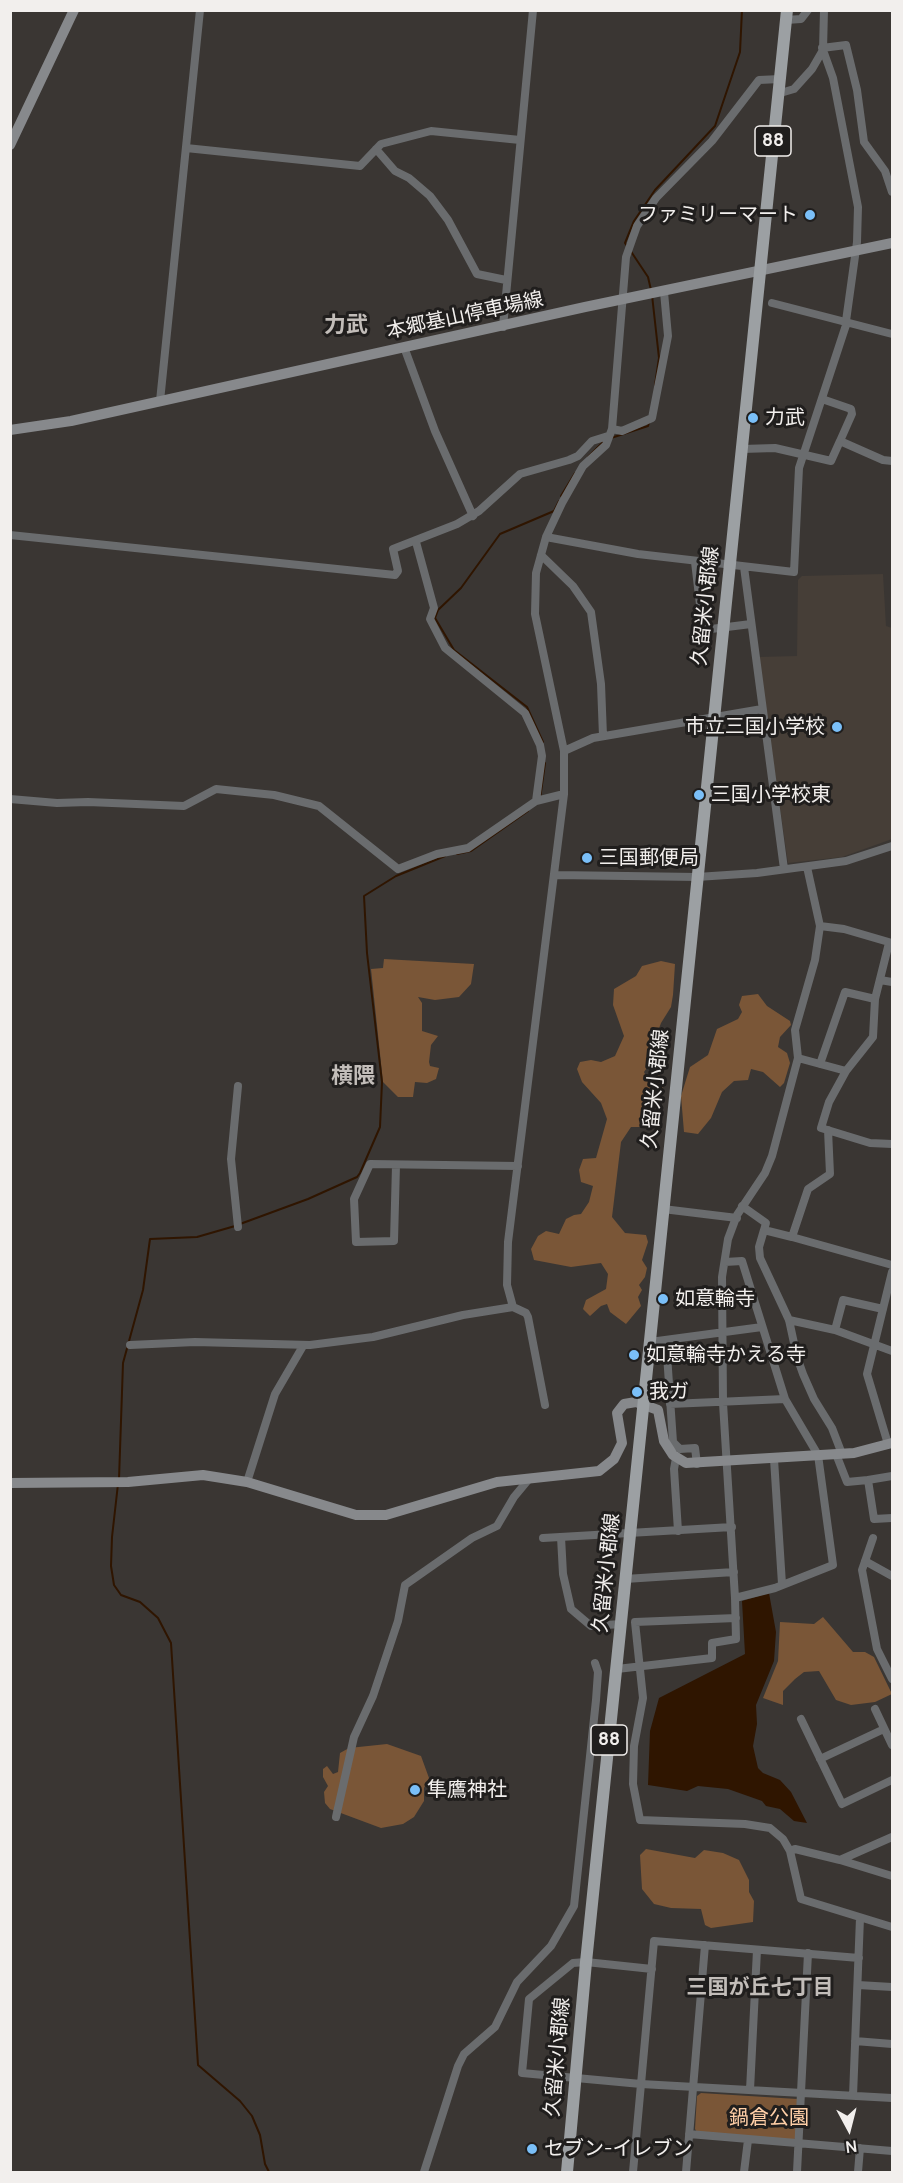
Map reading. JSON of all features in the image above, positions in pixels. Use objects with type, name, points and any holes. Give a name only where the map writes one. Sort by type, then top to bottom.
[{"type":"main road","name":"久留米小郡線","points":[[567,2172],[586,1962],[786,15]]},
{"type":"street","points":[[10,145],[74,10]]},
{"type":"street","points":[[160,401],[200,10]]},
{"type":"street","points":[[502,327],[533,10]]},
{"type":"street","points":[[786,15],[801,19],[808,10]]},
{"type":"street","points":[[777,94],[794,89],[812,69],[822,49],[824,10]]},
{"type":"street","points":[[822,49],[846,45],[857,90],[864,142],[885,171],[892,192]]},
{"type":"street","points":[[546,537],[695,562],[794,572],[795,515],[803,453],[846,321],[856,250],[858,207],[833,78],[822,49]]},
{"type":"street","points":[[513,1307],[507,1274],[518,1166],[556,875],[564,794],[564,751],[535,614],[534,590],[541,555],[546,537],[577,475],[606,445],[610,432],[624,300],[626,257],[637,226],[656,198],[702,153],[759,80],[780,79]]},
{"type":"street","points":[[186,148],[360,166],[381,144],[431,131],[520,140]]},
{"type":"street","points":[[376,149],[395,171],[409,178],[430,196],[448,220],[477,274],[506,280]]},
{"type":"street","name":"本郷基山停車場線","points":[[10,430],[71,421],[892,243]]},
{"type":"street","points":[[10,535],[395,575],[398,571],[393,549],[416,542],[473,516],[520,474],[569,460],[578,456],[592,441],[610,432],[622,431],[652,418],[668,336],[664,292]]},
{"type":"street","points":[[772,303],[892,334]]},
{"type":"street","points":[[404,347],[435,431],[473,516]]},
{"type":"street","points":[[742,449],[775,448],[831,461],[852,414],[851,409],[822,399]]},
{"type":"street","points":[[840,441],[883,460],[892,461]]},
{"type":"street","points":[[416,542],[434,608],[430,619],[445,648],[525,712],[540,745],[542,756],[536,801]]},
{"type":"street","points":[[541,555],[573,586],[591,612],[601,684],[603,736]]},
{"type":"street","points":[[695,562],[703,630],[751,624]]},
{"type":"street","points":[[744,567],[784,869]]},
{"type":"street","points":[[564,751],[603,736],[762,708]]},
{"type":"street","points":[[10,799],[57,803],[184,806],[216,789],[274,795],[319,806],[398,869],[429,856],[468,848],[536,801],[564,794]]},
{"type":"street","points":[[556,875],[697,877],[807,867],[846,861],[892,846]]},
{"type":"street","points":[[617,1669],[712,1658],[712,1643],[736,1640],[732,1527],[723,1403],[722,1278],[728,1239],[742,1206],[765,1173],[772,1156],[798,1058],[795,1030],[815,960],[820,926],[807,867]]},
{"type":"street","points":[[820,926],[844,929],[891,943],[875,999],[873,1037],[846,1071],[829,1102],[821,1128],[870,1143],[892,1144]]},
{"type":"street","points":[[880,980],[892,982]]},
{"type":"street","points":[[820,1064],[845,992],[875,999]]},
{"type":"street","points":[[798,1058],[846,1071]]},
{"type":"street","points":[[238,1086],[231,1159],[238,1227]]},
{"type":"street","points":[[792,1237],[808,1189],[830,1174],[828,1130]]},
{"type":"street","points":[[396,1165],[394,1241],[356,1242],[354,1200],[364,1173],[370,1164],[518,1166]]},
{"type":"street","points":[[742,1206],[766,1223],[759,1253],[789,1320],[796,1357],[814,1399],[832,1428],[847,1482],[892,1476]]},
{"type":"street","points":[[663,1209],[737,1218]]},
{"type":"street","points":[[764,1230],[892,1265]]},
{"type":"street","points":[[725,1262],[742,1261],[785,1399],[818,1455],[833,1565],[735,1598]]},
{"type":"street","points":[[10,1484],[128,1482],[203,1475],[247,1482],[336,1510],[370,1516],[411,1509],[497,1482],[588,1474],[607,1466],[614,1459],[622,1443],[618,1424],[620,1408],[630,1402],[643,1403],[660,1412],[664,1441],[676,1458],[697,1464],[839,1454],[890,1443],[867,1374],[892,1272]]},
{"type":"street","points":[[835,1330],[843,1300],[883,1309]]},
{"type":"street","points":[[130,1346],[195,1342],[303,1346],[373,1337],[463,1315],[513,1307],[526,1313],[528,1317],[545,1405]]},
{"type":"street","points":[[789,1320],[835,1330],[873,1346],[892,1351]]},
{"type":"street","points":[[650,1342],[762,1328]]},
{"type":"street","points":[[666,1340],[673,1442],[680,1449],[695,1449],[697,1464]]},
{"type":"street","points":[[247,1482],[275,1394],[303,1346]]},
{"type":"street","points":[[670,1404],[785,1399]]},
{"type":"street","points":[[676,1458],[674,1468],[678,1530]]},
{"type":"street","points":[[774,1459],[782,1584]]},
{"type":"street","points":[[336,1816],[354,1737],[373,1696],[398,1621],[405,1585],[472,1538],[497,1526],[514,1497],[529,1479]]},
{"type":"street","points":[[868,1480],[874,1519],[892,1518]]},
{"type":"street","points":[[543,1538],[732,1527]]},
{"type":"street","points":[[561,1537],[563,1574],[571,1609],[591,1626],[621,1624]]},
{"type":"street","points":[[873,1538],[862,1570],[874,1640],[892,1679]]},
{"type":"street","points":[[865,1561],[892,1576]]},
{"type":"street","points":[[625,1579],[734,1572]]},
{"type":"street","points":[[736,1618],[635,1622],[638,1668],[643,1698],[634,1746],[633,1784],[640,1820],[762,1826],[778,1834],[790,1851],[801,1899],[892,1926]]},
{"type":"street","points":[[424,2172],[458,2066],[464,2054],[495,2026],[517,1982],[551,1947],[574,1906],[596,1700],[598,1672],[595,1663]]},
{"type":"street","points":[[874,1709],[892,1745]]},
{"type":"street","points":[[801,1719],[842,1804],[892,1780]]},
{"type":"street","points":[[820,1759],[885,1729]]},
{"type":"street","points":[[840,1860],[892,1837]]},
{"type":"street","points":[[790,1851],[795,1849],[840,1860],[892,1876]]},
{"type":"street","points":[[853,2096],[860,1918]]},
{"type":"street","points":[[633,2172],[654,1941],[859,1958]]},
{"type":"street","points":[[686,2172],[705,1945]]},
{"type":"street","points":[[750,2090],[758,1950]]},
{"type":"street","points":[[797,2172],[807,1953]]},
{"type":"street","points":[[652,1969],[586,1962],[573,1963],[529,1999],[522,2073],[641,2084],[892,2098]]},
{"type":"street","points":[[858,1985],[892,1987]]},
{"type":"street","points":[[855,2041],[892,2044]]},
{"type":"street","points":[[689,2134],[892,2151]]},
{"type":"street","points":[[744,2172],[748,2140]]},
{"type":"street","points":[[858,2172],[860,2148]]},
{"type":"shaded area","points":[[883,574],[886,626],[892,628],[892,839],[842,857],[788,863],[758,657],[797,656],[798,580],[802,576]]},
{"type":"shaded area","points":[[769,1593],[776,1632],[774,1661],[756,1705],[757,1724],[753,1746],[758,1768],[763,1773],[780,1780],[791,1792],[807,1823],[794,1821],[780,1809],[766,1806],[762,1801],[728,1789],[698,1786],[687,1791],[648,1785],[650,1731],[659,1698],[745,1654],[742,1601]]},
{"type":"green space","points":[[384,959],[474,964],[471,984],[459,997],[435,1000],[418,997],[422,1003],[422,1031],[438,1036],[431,1045],[429,1062],[430,1066],[439,1068],[436,1079],[427,1083],[415,1082],[413,1097],[398,1097],[383,1082],[371,969],[383,968]]},
{"type":"green space","points":[[661,961],[675,964],[673,995],[671,1007],[661,1023],[651,1050],[649,1065],[644,1072],[647,1078],[657,1074],[662,1077],[664,1085],[654,1105],[652,1117],[645,1127],[631,1127],[621,1142],[612,1217],[625,1233],[646,1235],[648,1242],[642,1260],[647,1268],[645,1277],[639,1285],[642,1290],[638,1297],[641,1306],[626,1324],[610,1312],[607,1304],[601,1306],[590,1316],[583,1309],[586,1300],[606,1289],[608,1274],[601,1263],[571,1267],[534,1260],[531,1249],[538,1236],[546,1231],[559,1234],[566,1219],[581,1214],[589,1202],[593,1186],[581,1182],[579,1170],[583,1159],[596,1158],[607,1119],[601,1103],[582,1082],[577,1069],[580,1062],[591,1060],[601,1062],[615,1056],[624,1036],[613,1005],[614,989],[636,976],[642,966]]},
{"type":"green space","points":[[758,994],[767,1006],[790,1021],[791,1025],[780,1037],[778,1047],[787,1053],[790,1063],[784,1083],[780,1087],[763,1072],[751,1069],[748,1080],[734,1081],[722,1092],[711,1118],[698,1134],[684,1132],[681,1096],[690,1067],[708,1055],[717,1029],[738,1019],[742,1012],[739,1005],[742,996]]},
{"type":"green space","points":[[823,1617],[853,1652],[865,1652],[874,1657],[892,1694],[875,1702],[851,1705],[836,1700],[819,1671],[804,1672],[795,1679],[783,1691],[783,1705],[763,1698],[778,1661],[780,1622],[814,1624]]},
{"type":"green space","points":[[387,1744],[421,1756],[429,1778],[424,1788],[424,1801],[414,1817],[403,1824],[381,1828],[330,1809],[325,1803],[324,1792],[328,1786],[323,1777],[323,1769],[327,1766],[333,1774],[338,1772],[340,1753],[349,1748]]},
{"type":"green space","points":[[646,1849],[695,1858],[704,1850],[723,1853],[739,1860],[749,1880],[749,1892],[754,1901],[753,1922],[711,1928],[705,1925],[701,1909],[671,1908],[654,1904],[642,1889],[640,1855]]},
{"type":"green space","name":"鍋倉公園","points":[[701,2093],[797,2099],[796,2138],[792,2140],[697,2132],[695,2129],[697,2096]]},
{"type":"waterway","points":[[627,246],[625,243],[634,221],[655,190],[715,126],[740,52],[742,10]]},
{"type":"waterway","points":[[630,250],[648,277],[651,290]]},
{"type":"waterway","points":[[652,295],[659,358],[655,385]]},
{"type":"waterway","points":[[611,438],[648,426],[649,423]]},
{"type":"waterway","points":[[588,457],[603,442]]},
{"type":"waterway","points":[[561,496],[575,473]]},
{"type":"waterway","points":[[543,742],[527,707],[454,650],[435,618],[438,610],[461,588],[500,534],[554,511],[559,501]]},
{"type":"waterway","points":[[540,799],[545,763]]},
{"type":"waterway","points":[[457,854],[471,851],[528,811]]},
{"type":"waterway","points":[[240,1224],[308,1199],[357,1177],[360,1173],[380,1127],[382,1082],[367,953],[364,896],[396,876],[445,856]]},
{"type":"waterway","points":[[119,1479],[123,1363],[143,1290],[150,1239],[197,1237],[235,1226]]},
{"type":"waterway","points":[[118,1484],[112,1537],[111,1566],[114,1585],[121,1595],[140,1602],[158,1618],[171,1643],[198,2065],[240,2101],[252,2116],[260,2135],[265,2164],[269,2172]]},
{"type":"place","name":"ファミリーマート","points":[[810,215]]},
{"type":"place","name":"力武","points":[[753,418]]},
{"type":"place","name":"市立三国小学校","points":[[837,727]]},
{"type":"place","name":"三国小学校東","points":[[699,795]]},
{"type":"place","name":"三国郵便局","points":[[587,858]]},
{"type":"place","name":"如意輪寺","points":[[663,1299]]},
{"type":"place","name":"如意輪寺かえる寺","points":[[634,1355]]},
{"type":"place","name":"我ガ","points":[[637,1392]]},
{"type":"place","name":"隼鷹神社","points":[[415,1790]]},
{"type":"place","name":"セブン-イレブン","points":[[532,2149]]},
{"type":"district","name":"力武","points":[[346,326]]},
{"type":"district","name":"横隈","points":[[353,1077]]},
{"type":"district","name":"三国が丘七丁目","points":[[760,1988]]}]
